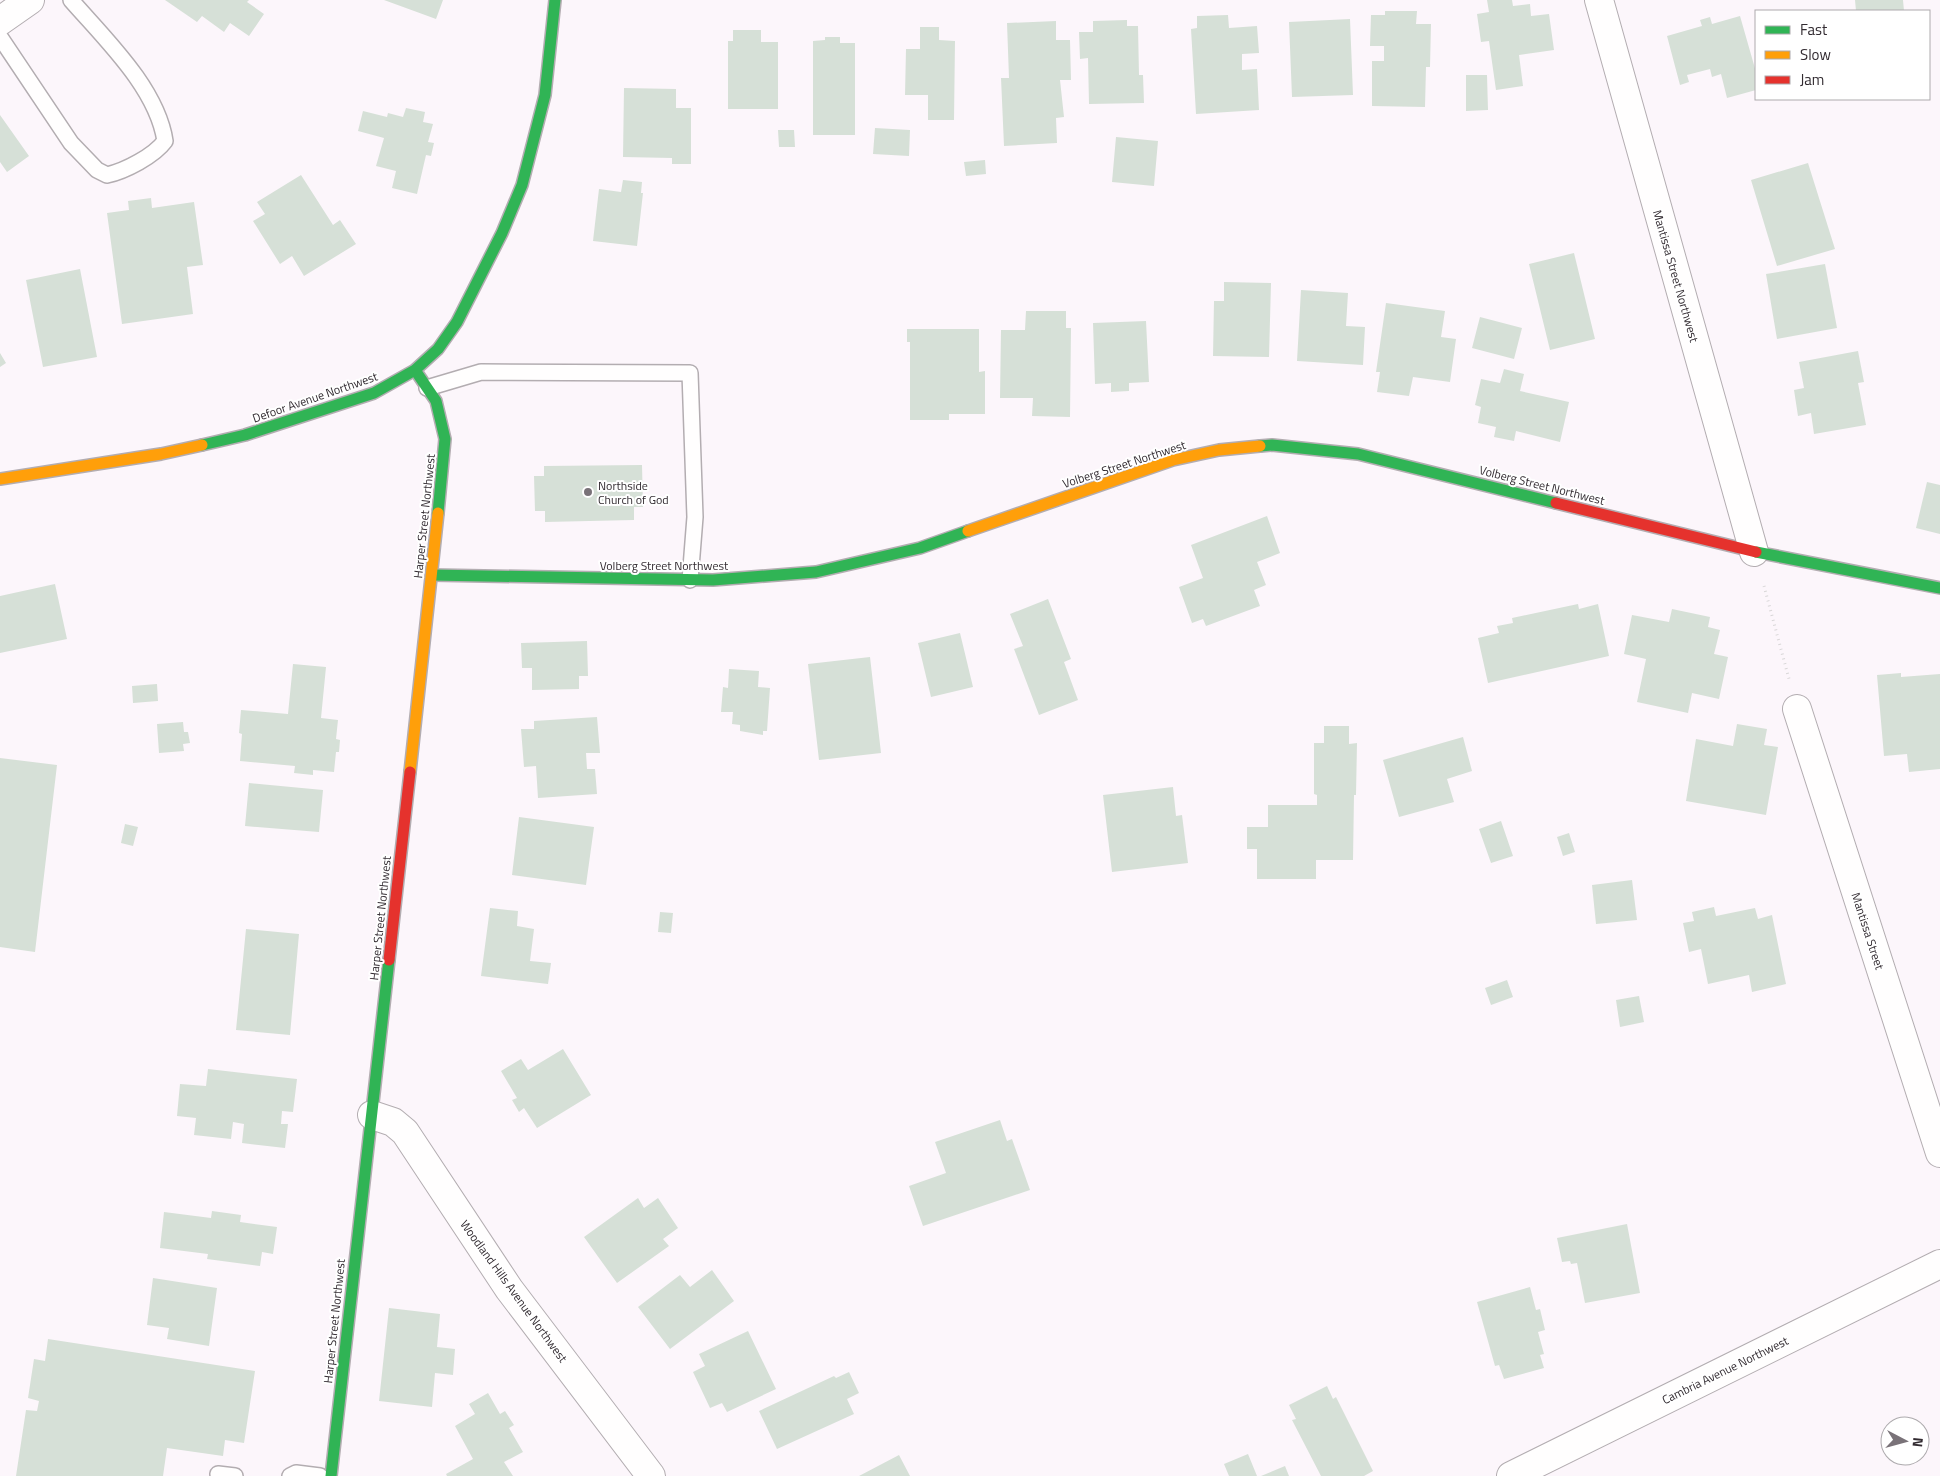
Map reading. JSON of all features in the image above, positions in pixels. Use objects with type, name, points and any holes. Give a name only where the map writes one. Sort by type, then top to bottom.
[{"type":"street","points":[[0,21],[30,0]]},
{"type":"street","name":"Defoor Avenue Northwest","points":[[0,479],[161,454],[246,435],[374,393],[415,370],[438,349],[457,322],[502,233],[522,185],[545,95],[555,0]]},
{"type":"street","name":"Mantissa Street Northwest","points":[[1599,0],[1754,552]]},
{"type":"street","name":"Harper Street Northwest","points":[[331,1476],[446,439],[436,401],[415,370]]},
{"type":"street","name":"Volberg Street Northwest","points":[[432,575],[713,580],[826,570],[920,548],[1173,460],[1219,450],[1272,446],[1358,454],[1754,552],[1940,588]]},
{"type":"street","name":"Mantissa Street","points":[[1797,709],[1940,1153]]},
{"type":"street","name":"Woodland Hills Avenue Northwest","points":[[372,1115],[393,1122],[405,1132],[510,1288],[651,1476]]},
{"type":"street","name":"Cambria Avenue Northwest","points":[[1511,1476],[1940,1264]]},
{"type":"lane","points":[[0,37],[71,143],[97,170],[107,175],[118,173],[159,149],[165,141],[163,128],[138,78],[71,0]]},
{"type":"lane","points":[[427,388],[481,372],[690,373],[694,517],[690,580]]},
{"type":"lane","points":[[290,1476],[296,1473],[320,1476]]},
{"type":"lane","points":[[218,1474],[235,1476]]},
{"type":"path","points":[[1754,552],[1797,709]]},
{"type":"building","points":[[165,0],[249,0],[247,2],[264,14],[249,36],[230,23],[224,32],[202,16],[197,22]]},
{"type":"building","points":[[384,0],[443,0],[436,19]]},
{"type":"building","points":[[1487,0],[1512,0],[1513,6],[1530,4],[1531,16],[1549,14],[1554,50],[1519,55],[1523,86],[1496,90],[1489,41],[1481,42],[1477,14],[1489,12]]},
{"type":"building","points":[[1855,0],[1903,0],[1904,10],[1856,10]]},
{"type":"building","points":[[1385,11],[1417,11],[1416,24],[1431,24],[1430,67],[1426,67],[1425,107],[1372,106],[1372,61],[1384,61],[1384,46],[1370,46],[1371,15],[1385,15]]},
{"type":"building","points":[[1228,15],[1229,28],[1257,26],[1259,53],[1242,54],[1242,70],[1257,69],[1259,110],[1196,114],[1191,29],[1197,28],[1197,16]]},
{"type":"building","points":[[1740,16],[1755,68],[1755,90],[1727,98],[1721,74],[1712,77],[1710,69],[1687,75],[1689,82],[1680,85],[1667,36],[1702,26],[1700,20],[1710,17],[1712,24]]},
{"type":"building","points":[[1350,19],[1353,95],[1292,97],[1289,22]]},
{"type":"building","points":[[1127,20],[1127,26],[1138,26],[1139,75],[1143,75],[1144,103],[1089,104],[1088,58],[1080,59],[1079,32],[1093,32],[1093,21]]},
{"type":"building","points":[[1056,21],[1056,40],[1070,40],[1071,80],[1060,80],[1064,117],[1056,118],[1057,143],[1004,146],[1001,78],[1009,78],[1007,23]]},
{"type":"building","points":[[920,27],[939,27],[939,40],[955,41],[954,120],[928,120],[928,95],[905,95],[906,49],[920,49]]},
{"type":"building","points":[[733,30],[761,30],[761,42],[778,42],[778,109],[728,109],[728,41],[733,41]]},
{"type":"building","points":[[825,37],[840,37],[840,43],[855,43],[855,135],[813,135],[813,41],[825,40]]},
{"type":"building","points":[[1466,75],[1487,75],[1488,110],[1466,111]]},
{"type":"building","points":[[624,88],[676,89],[676,108],[691,108],[691,164],[672,164],[672,158],[623,157]]},
{"type":"building","points":[[406,108],[425,112],[423,122],[433,124],[428,142],[434,143],[431,156],[426,155],[417,194],[392,188],[396,171],[376,166],[384,138],[358,131],[363,111],[387,117],[388,113],[403,117]]},
{"type":"building","points":[[0,115],[29,156],[7,172],[0,162]]},
{"type":"building","points":[[875,128],[910,130],[909,156],[873,154]]},
{"type":"building","points":[[778,130],[794,130],[795,147],[779,147]]},
{"type":"building","points":[[1116,137],[1158,141],[1154,186],[1112,182]]},
{"type":"building","points":[[985,160],[986,174],[966,176],[964,162]]},
{"type":"building","points":[[1808,163],[1835,249],[1777,266],[1751,180]]},
{"type":"building","points":[[301,175],[333,225],[340,220],[356,244],[304,276],[292,256],[280,264],[253,221],[265,214],[257,202]]},
{"type":"building","points":[[623,180],[642,182],[641,193],[643,193],[637,246],[593,241],[599,189],[621,192]]},
{"type":"building","points":[[151,198],[152,208],[194,202],[203,265],[187,267],[193,314],[122,324],[107,213],[129,210],[128,201]]},
{"type":"building","points":[[1574,253],[1595,339],[1550,350],[1529,264]]},
{"type":"building","points":[[1825,264],[1837,328],[1777,339],[1766,274]]},
{"type":"building","points":[[80,269],[97,357],[43,367],[26,280]]},
{"type":"building","points":[[1224,282],[1271,283],[1269,357],[1213,356],[1214,301],[1224,301]]},
{"type":"building","points":[[1301,290],[1348,293],[1346,326],[1365,327],[1363,365],[1297,361]]},
{"type":"building","points":[[1386,303],[1445,311],[1441,337],[1456,339],[1450,382],[1413,377],[1409,396],[1377,392],[1380,372],[1376,372]]},
{"type":"building","points":[[1026,311],[1066,311],[1066,328],[1071,328],[1070,417],[1032,416],[1033,398],[1000,398],[1001,330],[1025,330]]},
{"type":"building","points":[[1480,317],[1522,328],[1514,359],[1472,348]]},
{"type":"building","points":[[1146,321],[1149,382],[1129,383],[1129,391],[1111,392],[1111,383],[1095,384],[1093,323]]},
{"type":"building","points":[[907,329],[979,329],[979,372],[985,371],[985,414],[949,414],[949,420],[910,420],[910,342],[907,342]]},
{"type":"building","points":[[1858,351],[1864,382],[1858,383],[1866,425],[1814,434],[1811,413],[1798,416],[1794,390],[1804,388],[1799,362]]},
{"type":"building","points":[[0,353],[6,363],[0,367]]},
{"type":"building","points":[[1504,369],[1524,374],[1520,391],[1569,402],[1560,442],[1516,431],[1514,441],[1494,437],[1496,427],[1478,423],[1481,407],[1475,405],[1481,379],[1500,383]]},
{"type":"building","name":"Northside Church of God","points":[[642,465],[643,507],[634,507],[634,520],[545,522],[545,511],[535,511],[534,476],[544,476],[544,466]]},
{"type":"building","points":[[1927,482],[1940,485],[1940,534],[1916,528]]},
{"type":"building","points":[[1267,516],[1280,553],[1257,562],[1266,585],[1254,590],[1260,606],[1206,626],[1203,619],[1192,623],[1179,587],[1203,578],[1191,545]]},
{"type":"building","points":[[55,584],[67,639],[0,653],[0,596]]},
{"type":"building","points":[[1048,599],[1071,659],[1064,662],[1078,700],[1039,715],[1014,649],[1023,646],[1010,614]]},
{"type":"building","points":[[1578,604],[1579,609],[1598,604],[1609,656],[1488,683],[1478,638],[1499,633],[1497,626],[1513,623],[1512,618]]},
{"type":"building","points":[[1672,609],[1710,617],[1708,627],[1720,630],[1714,654],[1728,657],[1719,699],[1692,693],[1688,713],[1637,702],[1646,659],[1624,654],[1632,615],[1669,622]]},
{"type":"building","points":[[960,633],[973,687],[931,697],[918,643]]},
{"type":"building","points":[[587,641],[588,676],[579,676],[579,689],[532,690],[532,668],[522,668],[521,643]]},
{"type":"building","points":[[870,657],[881,753],[819,760],[808,664]]},
{"type":"building","points":[[293,664],[326,667],[321,718],[338,720],[336,739],[340,740],[339,752],[336,752],[334,772],[313,770],[313,775],[294,773],[295,766],[240,761],[242,734],[239,733],[241,710],[288,714]]},
{"type":"building","points":[[729,669],[759,671],[758,687],[770,688],[767,731],[763,731],[763,735],[740,731],[740,725],[732,724],[733,712],[721,712],[723,687],[728,688]]},
{"type":"building","points":[[1901,673],[1901,677],[1940,674],[1940,769],[1909,772],[1907,754],[1884,756],[1877,675]]},
{"type":"building","points":[[157,684],[158,701],[133,703],[132,686]]},
{"type":"building","points":[[597,717],[600,753],[586,753],[587,769],[595,769],[597,794],[538,798],[536,766],[524,767],[521,729],[534,729],[534,721]]},
{"type":"building","points":[[183,722],[184,732],[188,732],[190,743],[183,744],[184,751],[159,753],[157,724]]},
{"type":"building","points":[[1737,724],[1767,729],[1764,745],[1778,747],[1766,815],[1686,801],[1696,739],[1733,746]]},
{"type":"building","points":[[1324,726],[1349,726],[1349,744],[1357,743],[1353,860],[1316,860],[1316,879],[1257,879],[1257,849],[1247,849],[1247,827],[1268,827],[1268,805],[1317,805],[1317,795],[1314,794],[1314,743],[1324,743]]},
{"type":"building","points":[[1463,737],[1472,771],[1447,779],[1454,802],[1399,817],[1383,760]]},
{"type":"building","points":[[0,758],[57,765],[35,952],[0,947]]},
{"type":"building","points":[[249,783],[323,790],[319,832],[245,826]]},
{"type":"building","points":[[1173,787],[1176,816],[1182,815],[1188,863],[1112,872],[1103,795]]},
{"type":"building","points":[[519,817],[594,827],[586,885],[512,875]]},
{"type":"building","points":[[1501,821],[1513,856],[1491,863],[1479,829]]},
{"type":"building","points":[[125,824],[138,827],[133,846],[121,843]]},
{"type":"building","points":[[1569,833],[1575,852],[1563,856],[1557,837]]},
{"type":"building","points":[[1632,880],[1637,920],[1596,924],[1592,885]]},
{"type":"building","points":[[1714,907],[1716,916],[1755,908],[1758,919],[1772,915],[1786,984],[1752,992],[1749,975],[1708,984],[1701,949],[1689,952],[1683,923],[1694,921],[1692,912]]},
{"type":"building","points":[[490,908],[518,911],[517,926],[534,929],[530,961],[551,963],[548,984],[481,976]]},
{"type":"building","points":[[660,912],[673,913],[671,933],[658,932]]},
{"type":"building","points":[[246,929],[299,934],[290,1035],[236,1030]]},
{"type":"building","points":[[1507,980],[1513,997],[1491,1005],[1485,988]]},
{"type":"building","points":[[1639,996],[1644,1022],[1620,1027],[1616,1000]]},
{"type":"building","points":[[563,1049],[591,1095],[537,1128],[524,1108],[519,1112],[512,1100],[517,1098],[501,1071],[521,1059],[528,1070]]},
{"type":"building","points":[[208,1069],[297,1079],[293,1112],[282,1111],[281,1124],[288,1124],[285,1148],[242,1143],[244,1124],[233,1122],[231,1139],[194,1135],[196,1118],[177,1116],[180,1084],[206,1086]]},
{"type":"building","points":[[1000,1120],[1007,1141],[1012,1139],[1030,1190],[923,1226],[909,1186],[946,1173],[935,1142]]},
{"type":"building","points":[[638,1198],[644,1208],[658,1198],[678,1228],[663,1239],[669,1246],[617,1283],[584,1237]]},
{"type":"building","points":[[212,1211],[241,1215],[240,1222],[277,1227],[273,1254],[262,1252],[260,1266],[207,1259],[208,1254],[160,1248],[164,1212],[211,1218]]},
{"type":"building","points":[[1627,1224],[1640,1293],[1585,1303],[1577,1263],[1571,1264],[1570,1261],[1562,1262],[1557,1238]]},
{"type":"building","points":[[712,1270],[734,1301],[670,1349],[638,1307],[680,1275],[690,1287]]},
{"type":"building","points":[[153,1278],[217,1288],[209,1346],[167,1339],[169,1328],[147,1325]]},
{"type":"building","points":[[1530,1287],[1536,1310],[1540,1309],[1545,1330],[1538,1332],[1544,1354],[1540,1355],[1544,1368],[1504,1379],[1499,1365],[1495,1366],[1477,1302]]},
{"type":"building","points":[[389,1308],[440,1314],[437,1347],[455,1349],[453,1375],[435,1373],[432,1407],[379,1401]]},
{"type":"building","points":[[748,1331],[776,1389],[727,1412],[722,1403],[710,1408],[693,1372],[705,1366],[699,1354]]},
{"type":"building","points":[[48,1339],[255,1371],[244,1443],[225,1440],[223,1456],[167,1448],[163,1476],[16,1476],[26,1410],[37,1411],[39,1401],[28,1398],[34,1359],[45,1361]]},
{"type":"building","points":[[849,1372],[859,1393],[847,1399],[854,1414],[777,1449],[759,1411],[834,1376],[836,1378]]},
{"type":"building","points":[[1327,1386],[1333,1399],[1336,1397],[1373,1471],[1364,1476],[1321,1476],[1292,1420],[1296,1419],[1289,1405]]},
{"type":"building","points":[[488,1393],[500,1414],[505,1411],[514,1425],[509,1428],[523,1452],[504,1462],[513,1476],[447,1476],[446,1474],[473,1459],[455,1426],[475,1414],[469,1404]]},
{"type":"building","points":[[1248,1454],[1257,1476],[1229,1476],[1224,1464]]},
{"type":"building","points":[[899,1455],[910,1476],[859,1476]]},
{"type":"building","points":[[1285,1466],[1289,1476],[1261,1476]]},
{"type":"traffic: fast","points":[[202,445],[245,435],[374,393],[415,370],[438,349],[457,322],[502,233],[522,185],[545,95],[555,0]]},
{"type":"traffic: fast","points":[[415,370],[436,401],[445,439],[438,513]]},
{"type":"traffic: fast","points":[[1260,446],[1272,445],[1358,454],[1556,503]]},
{"type":"traffic: fast","points":[[432,575],[713,580],[816,572],[920,548],[968,531]]},
{"type":"traffic: fast","points":[[1756,552],[1940,588]]},
{"type":"traffic: fast","points":[[331,1476],[389,960]]},
{"type":"traffic: slow","points":[[0,479],[161,454],[202,445]]},
{"type":"traffic: slow","points":[[968,531],[1173,460],[1219,450],[1260,446]]},
{"type":"traffic: slow","points":[[410,772],[438,513]]},
{"type":"traffic: jam","points":[[1556,503],[1756,552]]},
{"type":"traffic: jam","points":[[389,960],[410,772]]},
{"type":"place","name":"Northside Church of God","points":[[588,492]]}]
